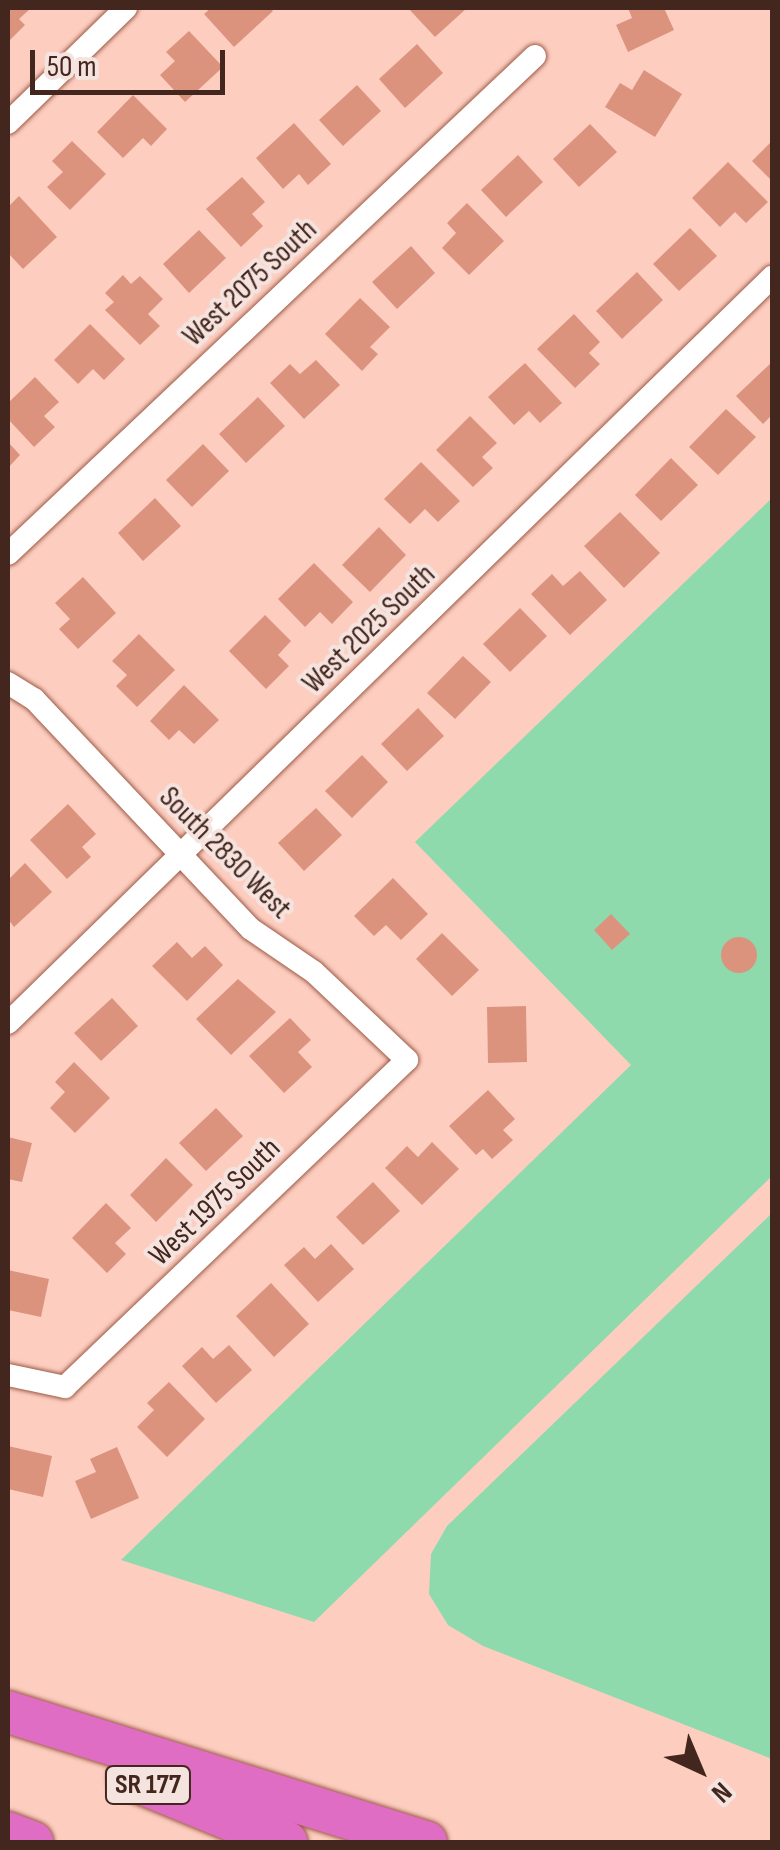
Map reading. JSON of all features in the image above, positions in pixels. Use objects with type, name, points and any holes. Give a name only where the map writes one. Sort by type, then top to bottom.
[{"type":"highway","points":[[8,1712],[426,1842]]},
{"type":"highway","name":"SR 177","points":[[8,1735],[120,1774],[286,1842]]},
{"type":"highway","points":[[8,1833],[32,1842]]},
{"type":"street","points":[[8,123],[126,8]]},
{"type":"street","name":"West 2075 South","points":[[8,554],[534,56]]},
{"type":"street","name":"West 2025 South","points":[[8,1024],[772,277]]},
{"type":"street","name":"South 2830 West","points":[[8,684],[34,699],[251,929],[314,972],[407,1060]]},
{"type":"street","name":"West 1975 South","points":[[8,1375],[65,1387],[407,1060]]},
{"type":"green space","points":[[772,498],[772,1176],[314,1622],[121,1560],[631,1065],[415,842]]},
{"type":"green space","points":[[772,1213],[772,1759],[483,1646],[448,1625],[429,1594],[431,1554],[447,1526]]},
{"type":"building","points":[[8,8],[31,8],[19,19],[25,25],[8,42]]},
{"type":"building","points":[[211,8],[273,11],[234,47],[204,14]]},
{"type":"building","points":[[408,8],[467,8],[435,37]]},
{"type":"building","points":[[628,8],[664,8],[674,30],[628,52],[616,25],[632,18]]},
{"type":"building","points":[[189,31],[223,67],[185,102],[160,75],[175,61],[166,52]]},
{"type":"building","points":[[417,44],[443,73],[405,108],[379,79]]},
{"type":"building","points":[[644,70],[682,94],[655,137],[605,107],[620,83],[632,90]]},
{"type":"building","points":[[357,85],[381,111],[343,146],[319,120]]},
{"type":"building","points":[[133,95],[167,129],[151,146],[143,138],[123,158],[97,132]]},
{"type":"building","points":[[294,123],[331,164],[308,185],[299,174],[283,189],[256,158]]},
{"type":"building","points":[[590,124],[617,152],[579,187],[553,159]]},
{"type":"building","points":[[72,141],[106,174],[70,210],[47,187],[63,172],[52,161]]},
{"type":"building","points":[[772,141],[772,181],[752,161]]},
{"type":"building","points":[[518,155],[543,182],[506,217],[481,190]]},
{"type":"building","points":[[728,162],[768,202],[746,223],[735,212],[720,227],[692,198]]},
{"type":"building","points":[[242,177],[265,202],[252,214],[263,226],[241,247],[206,209]]},
{"type":"building","points":[[19,196],[57,237],[23,269],[8,253],[8,207]]},
{"type":"building","points":[[467,203],[504,241],[469,275],[442,248],[456,233],[447,223]]},
{"type":"building","points":[[690,228],[717,256],[679,291],[653,264]]},
{"type":"building","points":[[199,230],[226,258],[189,293],[163,264]]},
{"type":"building","points":[[411,246],[435,273],[397,309],[372,282]]},
{"type":"building","points":[[637,272],[663,300],[622,339],[596,311]]},
{"type":"building","points":[[123,275],[131,284],[140,276],[163,299],[148,314],[160,326],[140,345],[105,310],[114,302],[105,293]]},
{"type":"building","points":[[360,298],[390,327],[370,347],[378,354],[362,371],[325,334]]},
{"type":"building","points":[[574,314],[600,342],[589,353],[600,364],[575,388],[537,349]]},
{"type":"building","points":[[90,324],[125,359],[104,380],[93,369],[78,384],[54,360]]},
{"type":"building","points":[[316,360],[340,385],[304,419],[270,383],[290,364],[300,374]]},
{"type":"building","points":[[772,362],[772,415],[763,424],[736,396]]},
{"type":"building","points":[[525,363],[562,403],[540,423],[529,411],[514,425],[488,397]]},
{"type":"building","points":[[35,377],[59,402],[44,416],[55,427],[34,447],[8,419],[8,403]]},
{"type":"building","points":[[258,397],[285,426],[246,463],[219,434]]},
{"type":"building","points":[[726,409],[756,437],[718,475],[689,447]]},
{"type":"building","points":[[470,416],[497,443],[482,457],[493,468],[473,487],[436,450]]},
{"type":"building","points":[[8,442],[20,455],[8,468]]},
{"type":"building","points":[[203,444],[229,471],[192,507],[166,480]]},
{"type":"building","points":[[671,458],[698,485],[661,521],[635,495]]},
{"type":"building","points":[[421,462],[460,501],[438,522],[425,509],[410,524],[384,499]]},
{"type":"building","points":[[155,498],[181,526],[143,561],[118,533]]},
{"type":"building","points":[[620,512],[660,553],[624,588],[584,546]]},
{"type":"building","points":[[379,527],[406,555],[370,592],[342,565]]},
{"type":"building","points":[[314,563],[353,602],[332,624],[320,612],[305,627],[278,599]]},
{"type":"building","points":[[580,571],[607,600],[570,635],[531,594],[552,574],[563,586]]},
{"type":"building","points":[[83,577],[116,613],[78,649],[59,629],[70,619],[55,603]]},
{"type":"building","points":[[520,608],[547,636],[510,672],[483,644]]},
{"type":"building","points":[[265,615],[291,641],[278,655],[289,666],[266,689],[229,651]]},
{"type":"building","points":[[139,634],[175,670],[137,707],[116,686],[127,675],[112,661]]},
{"type":"building","points":[[463,656],[491,682],[455,719],[427,693]]},
{"type":"building","points":[[184,685],[219,720],[194,744],[179,730],[169,740],[150,721]]},
{"type":"building","points":[[418,708],[444,736],[407,771],[381,744]]},
{"type":"building","points":[[362,755],[388,782],[352,818],[325,791]]},
{"type":"building","points":[[68,804],[96,834],[82,847],[91,857],[67,879],[30,840]]},
{"type":"building","points":[[316,808],[342,835],[304,871],[278,843]]},
{"type":"building","points":[[25,863],[52,892],[14,927],[8,919],[8,880]]},
{"type":"building","points":[[393,878],[428,914],[401,940],[386,925],[374,936],[354,916]]},
{"type":"building","points":[[611,914],[630,934],[612,950],[594,930]]},
{"type":"building","points":[[442,933],[479,970],[452,996],[416,959]]},
{"type":"building","points":[[739,937],[752,942],[757,955],[752,968],[739,973],[726,968],[721,955],[726,942]]},
{"type":"building","points":[[177,942],[192,958],[205,946],[223,965],[187,1001],[152,966]]},
{"type":"building","points":[[238,979],[276,1012],[231,1055],[196,1019]]},
{"type":"building","points":[[112,998],[138,1026],[101,1061],[74,1033]]},
{"type":"building","points":[[526,1006],[527,1062],[488,1063],[487,1007]]},
{"type":"building","points":[[290,1018],[311,1040],[298,1052],[312,1067],[284,1093],[249,1056]]},
{"type":"building","points":[[74,1062],[110,1098],[75,1133],[50,1108],[65,1092],[55,1082]]},
{"type":"building","points":[[488,1090],[515,1119],[503,1130],[513,1140],[492,1159],[483,1149],[476,1155],[449,1126]]},
{"type":"building","points":[[216,1108],[243,1136],[206,1171],[179,1143]]},
{"type":"building","points":[[8,1137],[32,1143],[22,1182],[8,1179]]},
{"type":"building","points":[[432,1142],[459,1169],[422,1205],[385,1168],[407,1146],[418,1157]]},
{"type":"building","points":[[166,1158],[193,1185],[156,1222],[130,1195]]},
{"type":"building","points":[[373,1182],[400,1211],[363,1245],[336,1217]]},
{"type":"building","points":[[106,1203],[131,1228],[115,1243],[126,1254],[107,1273],[72,1238]]},
{"type":"building","points":[[331,1244],[354,1269],[318,1302],[284,1265],[304,1247],[315,1259]]},
{"type":"building","points":[[8,1270],[49,1279],[41,1317],[8,1310]]},
{"type":"building","points":[[271,1283],[309,1324],[274,1357],[236,1316]]},
{"type":"building","points":[[229,1345],[252,1370],[216,1403],[182,1366],[202,1347],[213,1359]]},
{"type":"building","points":[[169,1382],[205,1419],[167,1457],[137,1427],[154,1410],[147,1403]]},
{"type":"building","points":[[8,1446],[52,1456],[43,1497],[8,1489]]},
{"type":"building","points":[[117,1447],[139,1498],[91,1519],[75,1481],[96,1472],[90,1459]]}]
